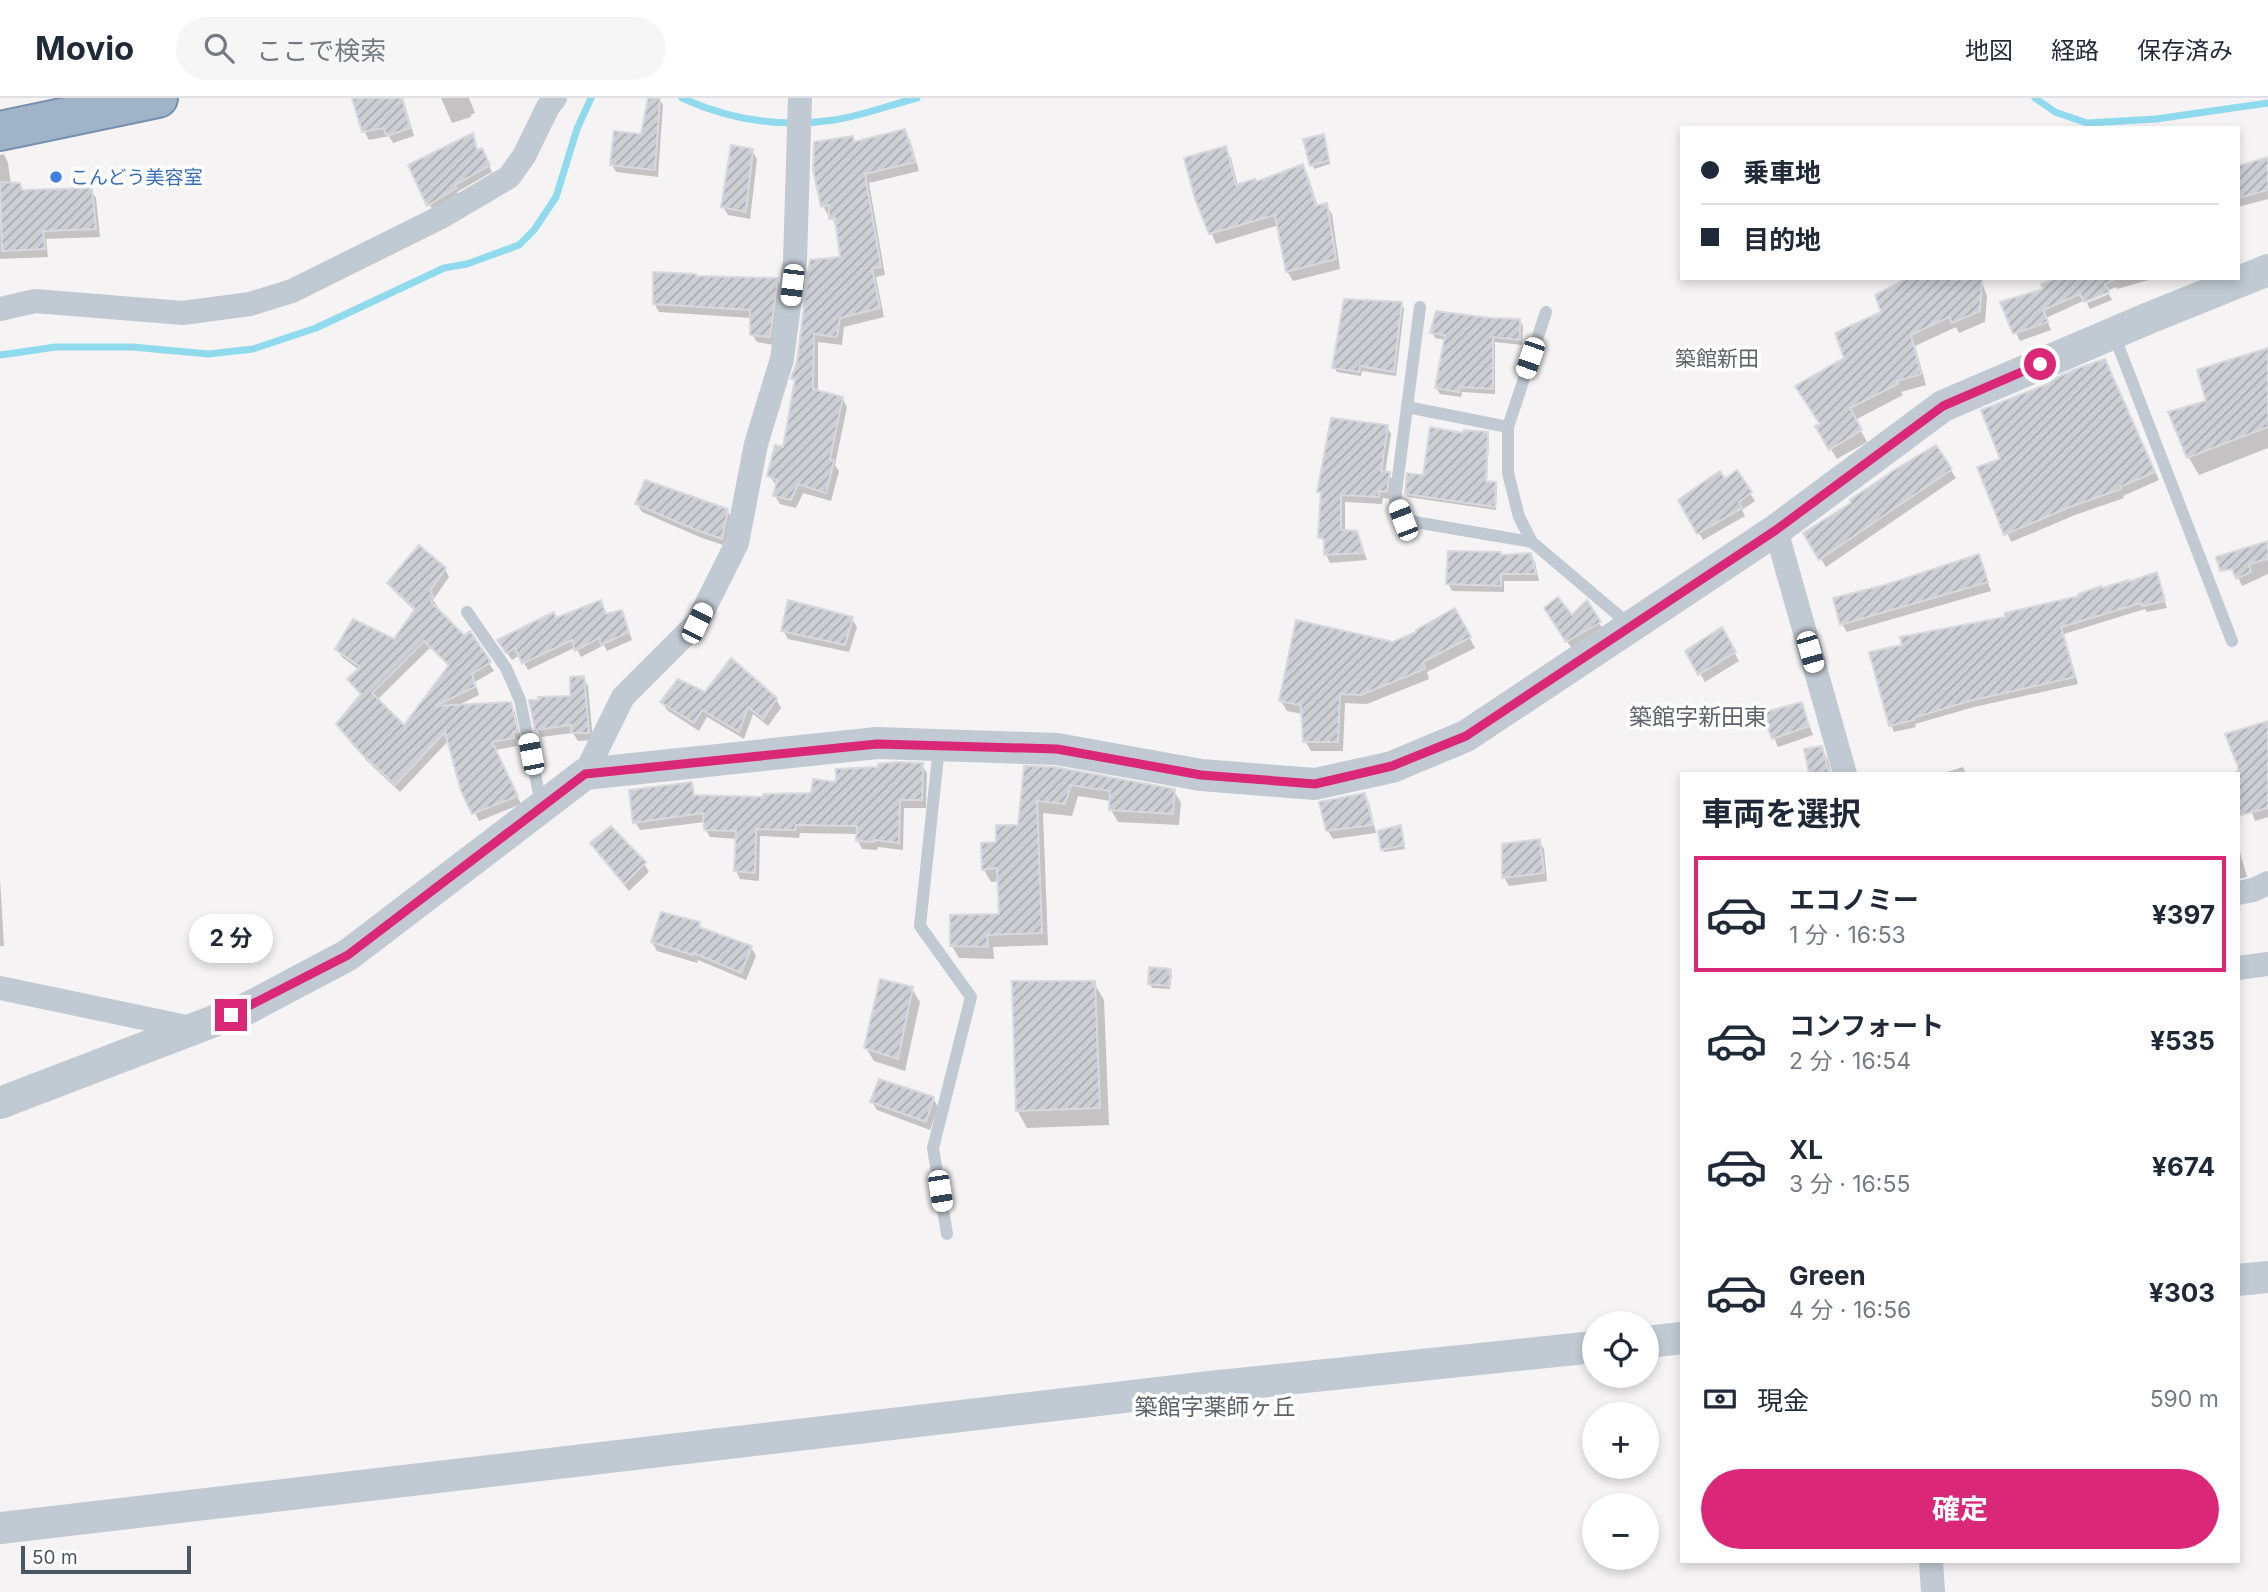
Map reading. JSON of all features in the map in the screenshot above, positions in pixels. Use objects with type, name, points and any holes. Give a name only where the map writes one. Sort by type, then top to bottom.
[{"type":"highway","points":[[0,131],[158,98]]},
{"type":"street","points":[[0,309],[35,300],[183,313],[250,304],[292,291],[443,216],[509,177],[524,156],[555,98]]},
{"type":"street","points":[[0,1103],[248,1008],[348,955],[585,774],[623,697],[697,623],[737,543],[756,444],[782,359],[795,260],[798,101]]},
{"type":"street","points":[[585,774],[877,744],[1057,749],[1201,775],[1315,784],[1392,766],[1466,736],[1776,530],[1943,406],[2268,270]]},
{"type":"street","points":[[1776,530],[1844,772]]},
{"type":"street","points":[[2240,893],[2268,883]]},
{"type":"street","points":[[2240,968],[2268,964]]},
{"type":"street","points":[[0,988],[196,1029]]},
{"type":"street","points":[[2240,1280],[2268,1276]]},
{"type":"street","points":[[1659,1341],[1680,1338]]},
{"type":"street","points":[[0,1528],[1210,1387],[1582,1348]]},
{"type":"street","points":[[1931,1563],[1933,1592]]},
{"type":"lane","points":[[1420,307],[1395,500],[1403,520],[1532,542]]},
{"type":"lane","points":[[1546,312],[1508,427],[1508,473],[1519,517],[1532,542],[1631,626]]},
{"type":"lane","points":[[2113,333],[2232,641]]},
{"type":"lane","points":[[1407,407],[1508,427]]},
{"type":"lane","points":[[467,612],[506,668],[520,700],[542,807]]},
{"type":"lane","points":[[939,745],[920,926],[971,997],[933,1147],[947,1234]]},
{"type":"building","points":[[352,98],[402,98],[410,128],[387,136],[383,128],[362,132]]},
{"type":"building","points":[[648,98],[660,98],[655,170],[610,165],[614,131],[641,134]]},
{"type":"building","points":[[905,129],[915,162],[865,174],[881,267],[872,268],[880,308],[840,318],[837,337],[814,334],[813,389],[843,397],[830,459],[834,461],[826,493],[798,484],[791,500],[773,496],[777,480],[767,476],[775,445],[783,447],[795,379],[791,379],[797,361],[810,260],[840,257],[835,218],[829,219],[829,205],[821,207],[813,170],[814,142],[853,136],[854,142]]},
{"type":"building","points":[[473,133],[477,150],[482,148],[490,165],[455,185],[456,188],[427,206],[408,165]]},
{"type":"building","points":[[1324,134],[1329,160],[1310,166],[1303,139]]},
{"type":"building","points":[[731,145],[753,149],[746,212],[721,207]]},
{"type":"building","points":[[1226,146],[1236,185],[1255,179],[1256,182],[1303,164],[1316,206],[1327,203],[1336,259],[1286,272],[1275,215],[1209,234],[1195,199],[1184,158]]},
{"type":"building","points":[[2268,157],[2268,190],[2240,197],[2240,165]]},
{"type":"building","points":[[0,182],[20,183],[22,190],[92,188],[96,229],[43,231],[45,249],[2,251]]},
{"type":"building","points":[[653,272],[778,278],[770,337],[750,335],[750,310],[653,304]]},
{"type":"building","points":[[1904,280],[1982,280],[1980,311],[1952,323],[1949,317],[1911,335],[1921,374],[1897,381],[1898,384],[1850,408],[1862,430],[1829,450],[1815,426],[1820,424],[1795,386],[1844,358],[1835,333],[1881,312],[1875,295]]},
{"type":"building","points":[[2052,280],[2114,280],[2105,284],[2109,292],[2084,302],[2080,294],[2043,310],[2048,322],[2013,334],[2000,302],[2043,289],[2041,284]]},
{"type":"building","points":[[1344,299],[1402,302],[1394,372],[1360,366],[1359,372],[1332,368]]},
{"type":"building","points":[[1436,311],[1520,319],[1520,340],[1493,337],[1493,389],[1460,387],[1459,392],[1435,388],[1445,335],[1430,333]]},
{"type":"building","points":[[2268,348],[2268,427],[2187,458],[2168,412],[2206,401],[2197,370]]},
{"type":"building","points":[[2105,359],[2155,472],[2120,487],[2121,489],[2004,535],[1977,467],[2000,459],[1981,410]]},
{"type":"building","points":[[1331,418],[1388,425],[1381,471],[1390,472],[1387,492],[1379,491],[1379,497],[1341,495],[1341,530],[1357,531],[1364,553],[1324,555],[1324,539],[1318,537],[1321,492],[1317,492]]},
{"type":"building","points":[[1430,427],[1463,433],[1464,430],[1488,432],[1486,481],[1496,482],[1495,507],[1405,494],[1407,473],[1423,475]]},
{"type":"building","points":[[1936,445],[1952,469],[1819,560],[1803,533]]},
{"type":"building","points":[[1737,470],[1752,492],[1739,502],[1742,508],[1697,534],[1678,500],[1720,471],[1725,479]]},
{"type":"building","points":[[645,480],[728,509],[722,539],[635,504]]},
{"type":"building","points":[[2268,541],[2268,559],[2249,564],[2251,572],[2236,579],[2232,569],[2220,571],[2216,557]]},
{"type":"building","points":[[419,545],[446,568],[430,591],[434,598],[431,602],[464,635],[470,631],[491,662],[472,674],[475,687],[435,706],[511,702],[518,732],[513,732],[514,738],[492,742],[518,796],[472,814],[461,791],[445,732],[395,785],[360,752],[336,724],[361,694],[347,679],[360,667],[335,649],[353,619],[394,639],[415,609],[387,583]],"holes":[[[424,641],[449,665],[404,725],[372,693]]]},
{"type":"building","points":[[1448,551],[1501,552],[1501,555],[1531,553],[1536,574],[1501,574],[1501,586],[1446,584]]},
{"type":"building","points":[[1979,554],[1988,582],[1840,625],[1833,598],[1885,585]]},
{"type":"building","points":[[2157,572],[2165,601],[2142,606],[2141,603],[2061,627],[2075,677],[1969,701],[1889,726],[1869,652],[1902,645],[1900,637],[2005,617],[2005,613],[2079,596],[2078,594],[2101,586],[2102,588],[2128,582]]},
{"type":"building","points":[[1558,597],[1572,615],[1587,600],[1601,622],[1566,642],[1544,608]]},
{"type":"building","points":[[601,600],[606,614],[622,610],[629,632],[601,645],[599,638],[575,651],[572,640],[522,664],[515,648],[506,653],[497,640],[554,612],[556,618]]},
{"type":"building","points":[[788,600],[853,617],[845,645],[781,631]]},
{"type":"building","points":[[1455,608],[1471,637],[1423,662],[1425,669],[1361,695],[1340,694],[1338,742],[1303,742],[1301,705],[1279,701],[1296,620],[1393,642],[1416,632]]},
{"type":"building","points":[[1722,627],[1736,652],[1698,675],[1685,651]]},
{"type":"building","points":[[731,658],[777,698],[763,719],[748,707],[739,732],[702,710],[694,723],[660,702],[678,679],[705,692]]},
{"type":"building","points":[[584,676],[589,733],[571,733],[571,725],[535,730],[529,700],[539,700],[538,697],[570,696],[570,677]]},
{"type":"building","points":[[1802,702],[1809,726],[1772,739],[1762,713]]},
{"type":"building","points":[[2268,721],[2268,808],[2240,815],[2240,772],[2225,734]]},
{"type":"building","points":[[1822,746],[1828,772],[1809,772],[1804,749]]},
{"type":"building","points":[[923,763],[922,800],[900,800],[899,843],[856,841],[857,826],[796,825],[795,830],[756,829],[755,873],[734,871],[736,831],[704,830],[703,813],[633,823],[629,790],[692,782],[694,795],[763,797],[763,794],[811,793],[813,779],[836,782],[836,769],[878,767],[878,764]]},
{"type":"building","points":[[1024,766],[1055,767],[1175,789],[1173,814],[1109,810],[1110,791],[1071,785],[1065,804],[1037,801],[1042,933],[987,935],[988,947],[950,946],[950,915],[999,914],[997,868],[982,870],[981,843],[996,842],[996,825],[1018,825]]},
{"type":"building","points":[[1365,793],[1373,825],[1326,831],[1319,802]]},
{"type":"building","points":[[1401,825],[1404,845],[1381,850],[1378,831]]},
{"type":"building","points":[[611,826],[646,862],[624,884],[590,843]]},
{"type":"building","points":[[1540,839],[1544,873],[1502,878],[1502,844]]},
{"type":"building","points":[[661,912],[700,922],[699,927],[752,946],[741,973],[694,953],[693,955],[651,942]]},
{"type":"building","points":[[1149,967],[1171,969],[1169,986],[1148,984]]},
{"type":"building","points":[[880,979],[913,987],[898,1059],[864,1048]]},
{"type":"building","points":[[1012,981],[1095,981],[1100,1108],[1016,1111]]},
{"type":"building","points":[[879,1079],[934,1097],[926,1122],[870,1102]]},
{"type":"waterway","points":[[0,355],[56,347],[132,347],[209,354],[253,349],[316,328],[444,268],[467,264],[519,245],[534,230],[556,197],[577,129],[591,98]]},
{"type":"waterway","points":[[682,98],[737,117],[795,123],[844,118],[917,98]]},
{"type":"waterway","points":[[2035,98],[2055,112],[2087,123],[2156,119],[2268,103]]},
{"type":"place","name":"こんどう美容室","points":[[56,177]]},
{"type":"district","name":"築館新田","points":[[1717,358]]},
{"type":"district","name":"築館字新田東","points":[[1698,717]]},
{"type":"district","name":"築館字薬師ヶ丘","points":[[1215,1407]]},
{"type":"route","points":[[231,1015],[348,955],[585,774],[877,744],[1057,749],[1201,775],[1315,784],[1392,766],[1466,736],[1776,530],[1943,406],[2040,364]]}]
